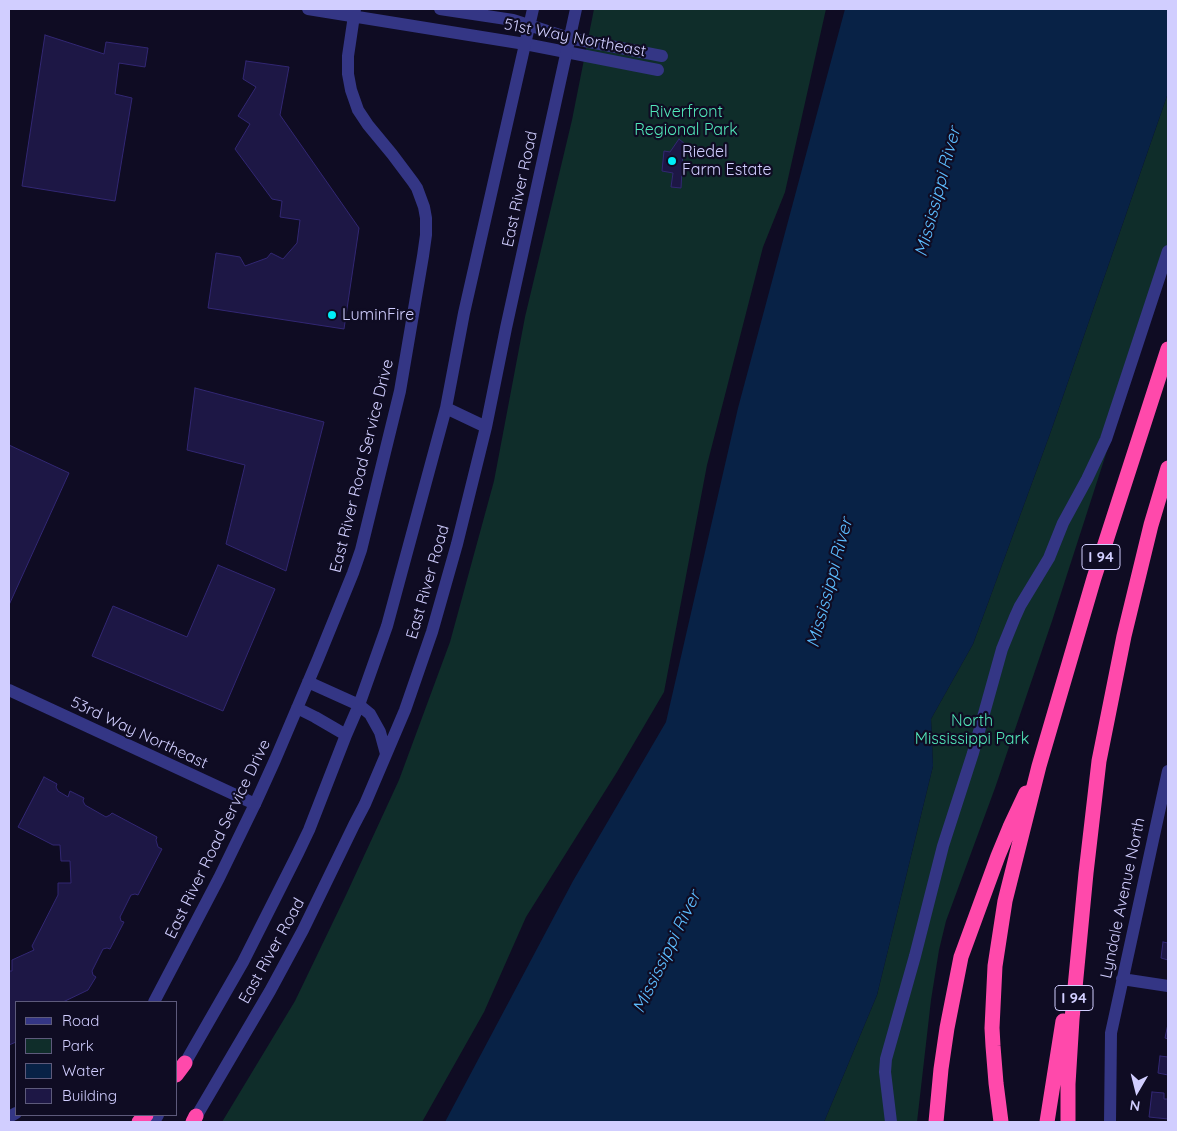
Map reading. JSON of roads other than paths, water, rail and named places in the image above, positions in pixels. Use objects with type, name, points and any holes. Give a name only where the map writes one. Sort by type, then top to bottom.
[{"type":"highway","name":"I 94","points":[[1001,1122],[993,1046],[993,1000],[998,945],[1009,883],[1039,766],[1094,578],[1168,349]]},
{"type":"highway","name":"I 94","points":[[1068,1122],[1068,1062],[1099,761],[1114,678],[1147,541],[1168,468]]},
{"type":"highway","points":[[936,1122],[941,1069],[952,996],[961,957],[998,856],[1039,766]]},
{"type":"highway","points":[[1047,1122],[1086,873]]},
{"type":"highway","points":[[944,1122],[946,1078],[954,1014],[976,916]]},
{"type":"street","name":"51st Way Northeast","points":[[308,9],[354,13],[658,70]]},
{"type":"street","name":"51st Way Northeast","points":[[440,9],[513,20],[569,38],[662,56]]},
{"type":"street","name":"East River Road","points":[[180,1069],[232,983],[309,830],[359,705],[387,626],[446,408],[464,313],[533,9]]},
{"type":"street","name":"East River Road","points":[[194,1120],[258,1012],[303,930],[365,804],[405,710],[432,632],[457,544],[486,427],[576,9]]},
{"type":"street","name":"East River Road Service Drive","points":[[155,1001],[211,895],[255,804],[354,573],[400,391],[416,303],[426,235],[426,218],[417,188],[358,110],[348,74],[348,56],[354,13]]},
{"type":"street","points":[[891,1122],[884,1072],[886,1059],[943,846],[973,753],[1002,649],[1020,606],[1049,558],[1063,523],[1106,439],[1168,250]]},
{"type":"street","points":[[446,408],[486,427]]},
{"type":"street","points":[[308,682],[359,705],[370,714],[380,732],[386,754]]},
{"type":"street","name":"53rd Way Northeast","points":[[9,690],[255,804]]},
{"type":"street","points":[[297,708],[346,735]]},
{"type":"street","name":"Lyndale Avenue North","points":[[1110,1122],[1111,1033],[1168,771]]},
{"type":"street","points":[[1122,979],[1168,986]]},
{"type":"water","name":"Mississippi River","points":[[845,9],[1168,9],[1168,93],[1051,431],[973,644],[931,719],[933,766],[877,995],[824,1122],[445,1122],[573,881],[666,722],[738,408]]},
{"type":"place","name":"Riedel Farm Estate","points":[[672,161]]},
{"type":"place","name":"LuminFire","points":[[332,315]]},
{"type":"park label","name":"Riverfront Regional Park","points":[[686,121]]},
{"type":"park label","name":"North Mississippi Park","points":[[972,730]]}]
